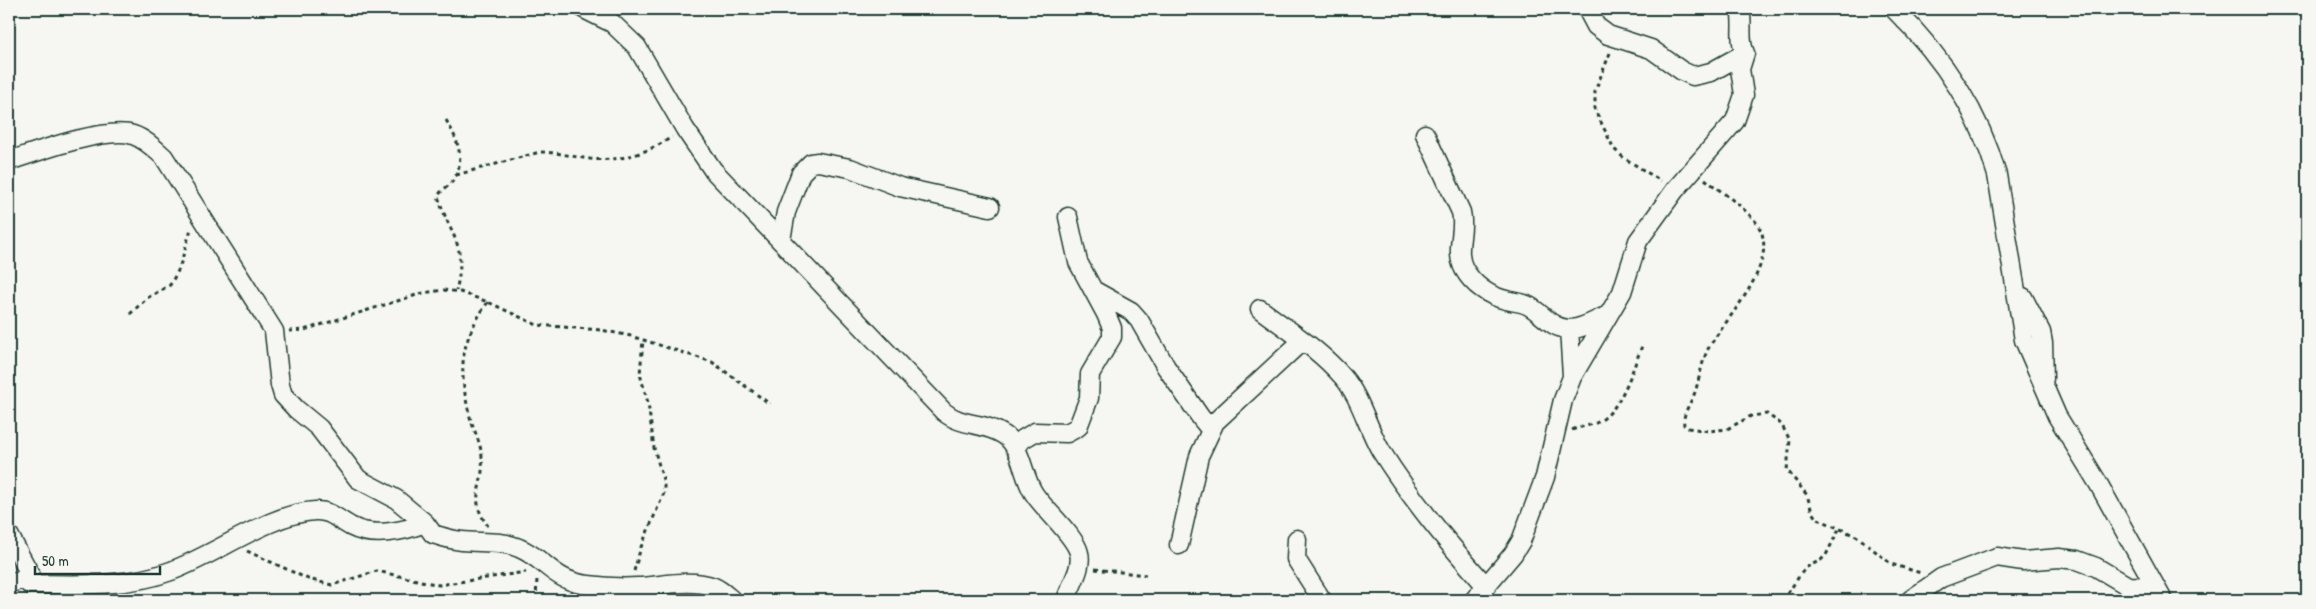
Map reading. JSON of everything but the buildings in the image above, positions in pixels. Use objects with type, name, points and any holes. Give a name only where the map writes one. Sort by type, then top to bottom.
[{"type":"street","points":[[584,9],[606,19],[628,36],[648,63],[685,128],[713,170],[944,412],[957,422],[997,431],[1007,437],[1015,448],[1033,492],[1076,545],[1080,555],[1078,568],[1066,600]]},
{"type":"street","points":[[1587,9],[1596,26],[1608,35],[1651,49],[1682,71],[1693,76],[1711,72],[1745,53]]},
{"type":"street","points":[[1474,600],[1521,541],[1545,477],[1563,400],[1572,377],[1622,292],[1638,241],[1675,190],[1735,121],[1744,95],[1740,68],[1745,53],[1741,45],[1740,9]]},
{"type":"street","points":[[1894,9],[1924,39],[1954,80],[1990,151],[1997,176],[2024,340],[2057,416],[2098,483],[2159,593]]},
{"type":"street","points":[[9,161],[98,135],[119,132],[133,135],[164,157],[274,332],[278,353],[280,385],[289,402],[319,428],[358,479],[396,499],[425,522],[433,534],[450,539],[502,543],[524,550],[557,575],[571,582],[630,587],[673,584],[708,585],[722,591],[732,600]]},
{"type":"street","points":[[1425,134],[1461,212],[1460,255],[1468,275],[1491,295],[1522,303],[1552,324],[1569,329],[1608,315]]},
{"type":"street","points":[[780,240],[786,212],[801,173],[811,163],[818,162],[857,170],[900,188],[990,207]]},
{"type":"street","points":[[1015,448],[1023,439],[1035,432],[1072,432],[1080,423],[1089,398],[1090,374],[1112,338],[1112,328],[1095,291],[1078,262],[1068,217]]},
{"type":"street","points":[[1095,291],[1130,311],[1139,320],[1166,367],[1200,418],[1210,429]]},
{"type":"street","points":[[1260,309],[1302,341],[1344,378],[1358,400],[1375,440],[1403,484],[1446,542],[1486,586]]},
{"type":"street","points":[[1569,329],[1572,377]]},
{"type":"street","points":[[1179,545],[1195,468],[1210,429],[1220,416],[1302,341]]},
{"type":"street","points":[[9,535],[30,576],[29,584],[110,584],[167,573],[231,544],[275,521],[297,514],[314,511],[328,512],[360,531],[411,529],[425,522]]},
{"type":"street","points":[[1297,539],[1296,559],[1322,600]]},
{"type":"street","points":[[1910,600],[1941,578],[1991,558],[2002,557],[2023,562],[2059,558],[2083,562],[2128,586],[2159,593]]},
{"type":"street","points":[[9,584],[30,576]]},
{"type":"path","points":[[1616,38],[1595,91],[1595,110],[1609,142],[1619,154],[1675,190]]},
{"type":"path","points":[[446,120],[459,147],[460,156],[454,181],[438,196],[458,241],[460,251],[460,276],[456,292]]},
{"type":"path","points":[[456,175],[482,166],[540,152],[554,152],[589,159],[612,160],[654,149],[685,128]]},
{"type":"path","points":[[1692,170],[1756,221],[1764,245],[1761,260],[1748,289],[1708,350],[1694,397],[1684,418],[1684,425],[1688,428],[1708,431],[1727,429],[1751,416],[1760,414],[1774,417],[1787,432],[1790,440],[1787,462],[1790,477],[1807,495],[1812,512],[1816,518],[1858,537],[1891,564],[1941,578]]},
{"type":"path","points":[[130,314],[147,298],[170,285],[174,279],[186,240],[199,212]]},
{"type":"path","points":[[274,332],[304,330],[423,293],[444,290],[488,302],[537,325],[601,330],[643,340],[712,362],[770,404]]},
{"type":"path","points":[[488,302],[467,336],[462,372],[470,417],[482,458],[477,507],[485,522],[502,543]]},
{"type":"path","points":[[630,587],[641,547],[664,493],[664,483],[654,448],[648,403],[640,374],[643,340]]},
{"type":"path","points":[[1553,442],[1575,429],[1598,422],[1606,416],[1624,392],[1642,346]]},
{"type":"path","points":[[1783,600],[1805,568],[1826,556],[1839,528]]},
{"type":"path","points":[[231,544],[322,584],[341,583],[377,571],[440,585],[529,571]]},
{"type":"path","points":[[1078,568],[1146,575]]}]
